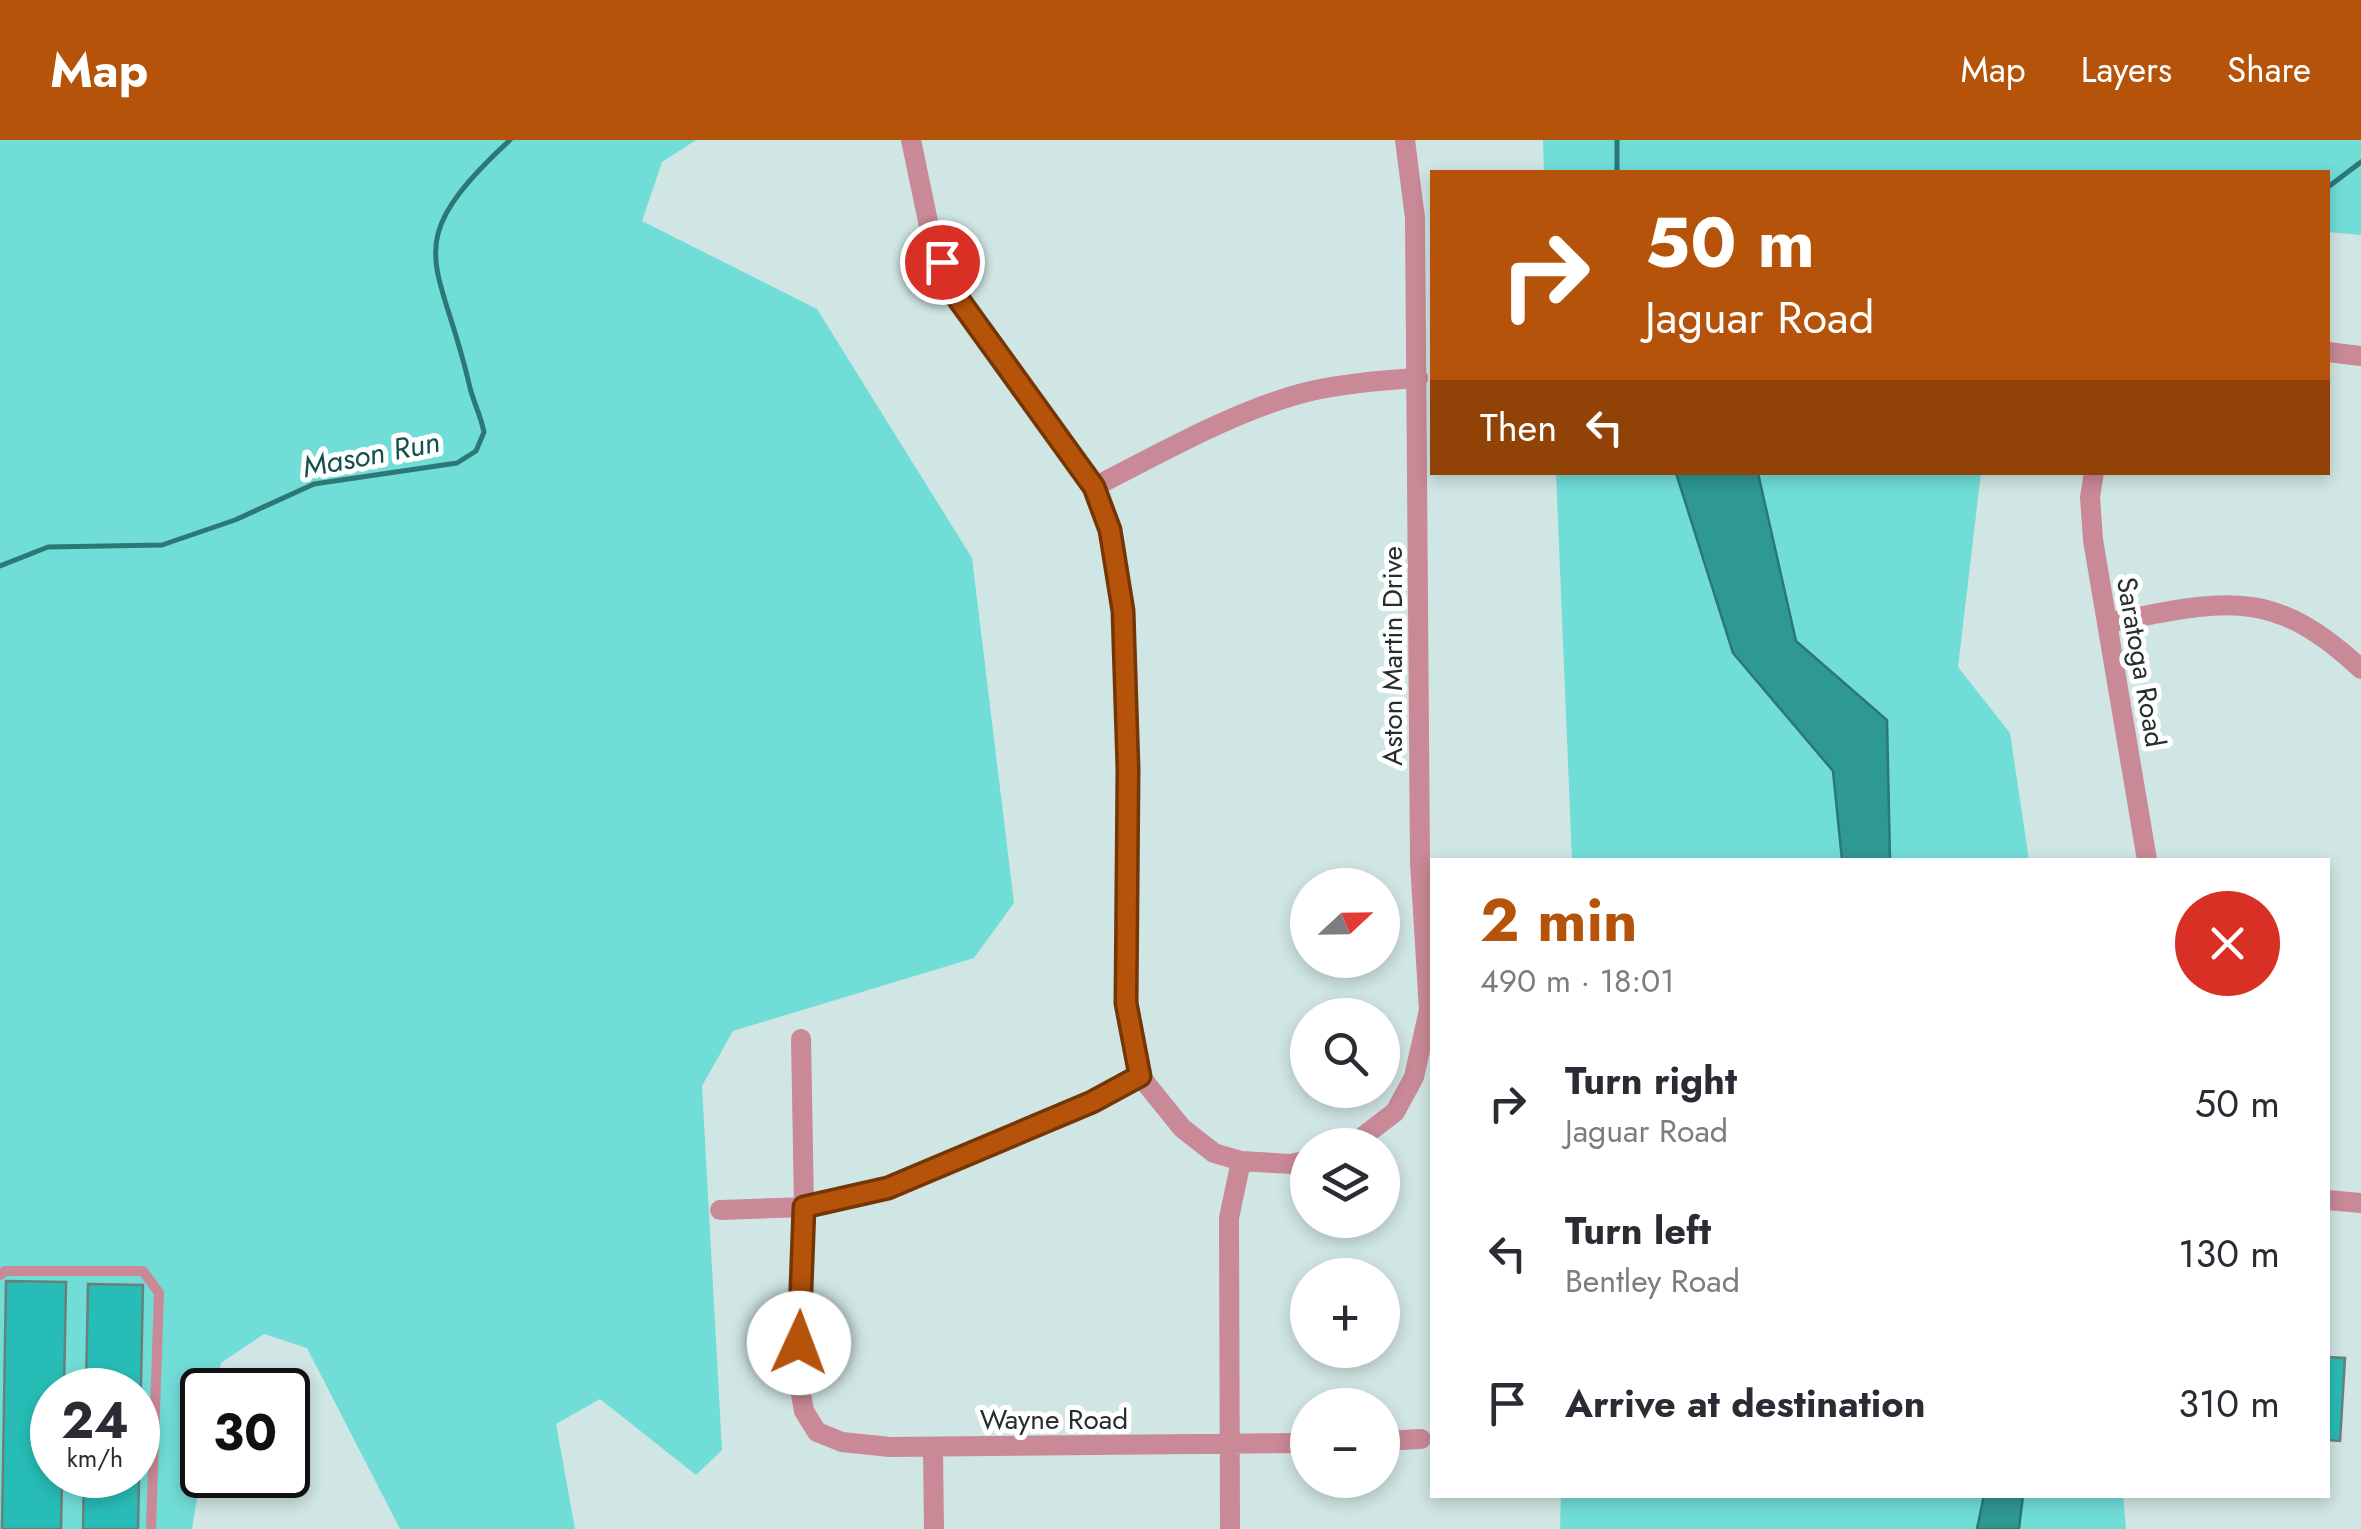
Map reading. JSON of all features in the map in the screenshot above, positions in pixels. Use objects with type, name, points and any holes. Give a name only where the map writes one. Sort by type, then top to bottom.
[{"type":"street","points":[[911,140],[930,230],[954,293],[1094,487],[1110,530],[1123,611],[1128,769],[1126,1003],[1140,1076],[1182,1128],[1214,1153],[1241,1161],[1290,1164]]},
{"type":"street","name":"Aston Martin Drive","points":[[1374,1128],[1395,1112],[1414,1077],[1429,1010],[1420,863],[1415,218],[1405,140]]},
{"type":"street","points":[[2330,352],[2361,356]]},
{"type":"street","points":[[1094,487],[1216,426],[1308,392],[1370,380],[1418,378]]},
{"type":"street","name":"Saratoga Road","points":[[2094,475],[2090,510],[2093,540],[2147,858]]},
{"type":"street","points":[[2107,623],[2218,605],[2250,605],[2315,629],[2361,668]]},
{"type":"street","points":[[801,1039],[804,1207]]},
{"type":"street","points":[[720,1210],[804,1207],[888,1188],[1092,1102],[1140,1076]]},
{"type":"street","points":[[1230,1529],[1228,1218],[1241,1161]]},
{"type":"street","points":[[2330,1200],[2361,1203]]},
{"type":"street","name":"Wayne Road","points":[[804,1207],[798,1377],[804,1411],[817,1432],[842,1442],[933,1448],[1290,1444]]},
{"type":"street","points":[[1400,1441],[1421,1440]]},
{"type":"street","points":[[933,1448],[934,1529]]},
{"type":"lane","points":[[0,1274],[5,1270],[143,1271],[153,1281],[158,1292],[152,1529]]},
{"type":"shaded area","points":[[0,140],[696,140],[662,162],[642,221],[817,309],[972,558],[1014,903],[974,958],[733,1031],[702,1086],[722,1450],[696,1475],[600,1399],[556,1424],[575,1529],[400,1529],[307,1348],[264,1334],[221,1363],[220,1368],[180,1368],[180,1498],[197,1498],[192,1529],[0,1529]]},
{"type":"shaded area","points":[[1543,140],[2361,140],[2361,235],[2330,232],[2330,170],[1544,170]]},
{"type":"shaded area","points":[[1556,475],[1677,475],[1733,653],[1833,771],[1842,858],[1572,858]]},
{"type":"shaded area","points":[[1677,475],[1758,475],[1796,641],[1887,720],[1890,858],[1842,858],[1833,771],[1733,653]]},
{"type":"shaded area","points":[[1758,475],[1981,475],[1958,667],[2010,733],[2029,858],[1890,858],[1887,720],[1796,641]]},
{"type":"shaded area","points":[[1561,1498],[1983,1498],[1977,1529],[1560,1529]]},
{"type":"shaded area","points":[[1983,1498],[2023,1498],[2019,1529],[1977,1529]]},
{"type":"shaded area","points":[[2023,1498],[2123,1498],[2126,1529],[2019,1529]]},
{"type":"building","points":[[6,1281],[66,1282],[64,1368],[30,1368],[30,1498],[62,1498],[61,1529],[2,1529]]},
{"type":"building","points":[[88,1284],[143,1285],[141,1368],[86,1368]]},
{"type":"building","points":[[2330,1357],[2345,1358],[2340,1441],[2330,1440]]},
{"type":"building","points":[[84,1498],[139,1498],[138,1529],[83,1529]]},
{"type":"waterway","name":"Mason Run","points":[[0,566],[48,547],[162,545],[235,520],[314,484],[457,463],[476,451],[484,432],[439,281],[436,255],[439,231],[451,206],[510,140]]},
{"type":"waterway","points":[[1617,140],[1617,170]]},
{"type":"waterway","points":[[2330,185],[2361,162]]},
{"type":"route","points":[[799,1343],[804,1207],[888,1188],[1092,1102],[1140,1076],[1126,1003],[1128,769],[1123,611],[1110,530],[1094,487],[954,293],[942,262]]}]
